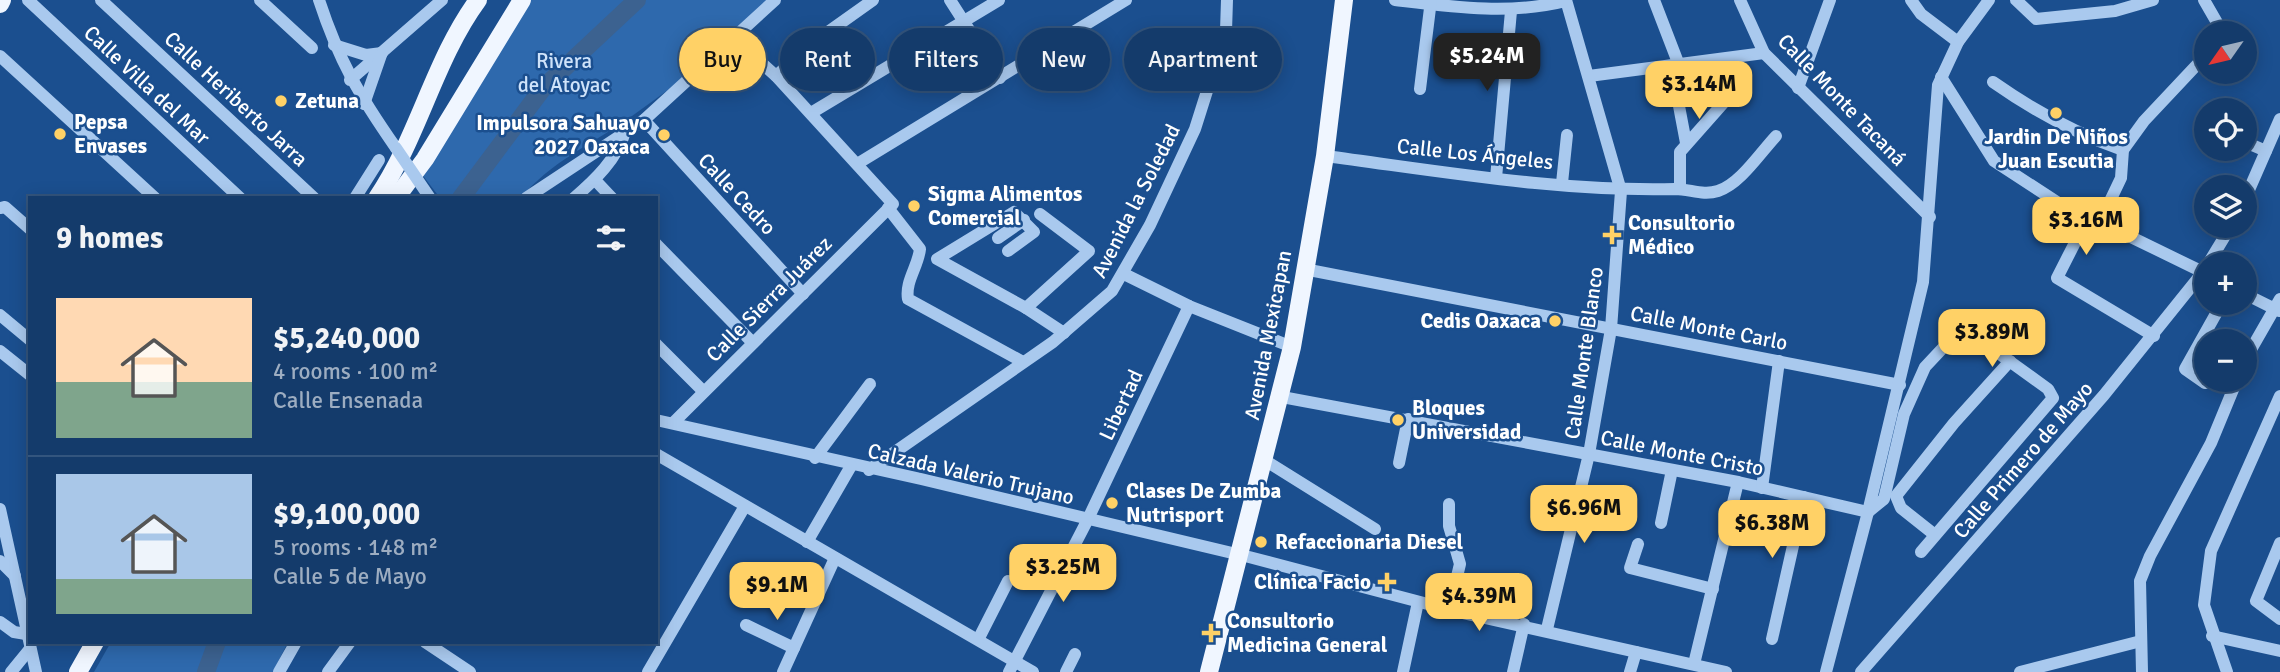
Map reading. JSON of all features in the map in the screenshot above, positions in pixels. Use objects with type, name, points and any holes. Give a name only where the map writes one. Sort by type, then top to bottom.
[{"type":"main road","points":[[378,196],[392,173],[461,26],[478,0]]},
{"type":"main road","points":[[397,196],[425,159],[522,0]]},
{"type":"main road","name":"Avenida Mexicapan","points":[[1209,672],[1282,397],[1325,156],[1344,0]]},
{"type":"main road","points":[[78,672],[94,644]]},
{"type":"street","name":"Calle Villa del Mar","points":[[28,0],[238,196]]},
{"type":"street","name":"Calle Heriberto Jarra","points":[[101,0],[312,196]]},
{"type":"street","points":[[260,0],[312,48]]},
{"type":"street","points":[[319,0],[334,45],[350,80],[429,196]]},
{"type":"street","points":[[350,80],[442,0]]},
{"type":"street","points":[[745,28],[775,0]]},
{"type":"street","points":[[776,76],[814,42],[873,0]]},
{"type":"street","points":[[950,0],[969,28]]},
{"type":"street","points":[[811,113],[999,0]]},
{"type":"street","points":[[1003,76],[1126,0]]},
{"type":"street","name":"Avenida la Soledad","points":[[869,470],[1064,333],[1092,311],[1124,274],[1195,129],[1226,31],[1227,0]]},
{"type":"street","points":[[1395,0],[1511,11],[1532,9],[1566,0]]},
{"type":"street","name":"Calle Monte Blanco","points":[[1547,629],[1589,454],[1611,330],[1621,191],[1566,0]]},
{"type":"street","points":[[1654,0],[1679,65]]},
{"type":"street","name":"Calle Monte Tacaná","points":[[1740,0],[1764,53],[1930,217]]},
{"type":"street","points":[[1798,88],[1830,0]]},
{"type":"street","points":[[1911,0],[1922,13],[1958,42]]},
{"type":"street","points":[[1826,672],[1900,385],[1923,282],[1930,217],[1933,121],[1941,77],[1958,42],[1989,0]]},
{"type":"street","points":[[2017,0],[2036,19],[2153,0]]},
{"type":"street","points":[[2204,0],[2216,21]]},
{"type":"street","points":[[1420,89],[1431,2]]},
{"type":"street","points":[[1496,178],[1511,11]]},
{"type":"street","points":[[334,45],[366,55],[382,53]]},
{"type":"street","points":[[364,104],[382,53]]},
{"type":"street","points":[[1589,76],[1764,53]]},
{"type":"street","points":[[0,56],[153,196]]},
{"type":"street","points":[[766,67],[857,164],[920,249],[919,261],[907,287],[908,299],[1023,362]]},
{"type":"street","points":[[2100,222],[2121,178],[2123,150],[2144,121],[2194,68]]},
{"type":"street","points":[[1941,77],[1994,161],[2085,220],[2100,222],[2194,264]]},
{"type":"street","points":[[1993,82],[2036,111],[2095,141],[2123,150]]},
{"type":"street","points":[[529,196],[644,120],[679,88]]},
{"type":"street","points":[[857,164],[978,91]]},
{"type":"street","points":[[1680,189],[1681,152],[1686,143],[1726,100]]},
{"type":"street","points":[[1679,106],[1686,143]]},
{"type":"street","points":[[2256,175],[2280,119]]},
{"type":"street","name":"Calle Cedro","points":[[644,120],[803,294]]},
{"type":"street","points":[[576,196],[595,180],[618,150],[625,132]]},
{"type":"street","points":[[1562,183],[1567,135]]},
{"type":"street","name":"Calle Los Ángeles","points":[[1325,156],[1621,191],[1680,189],[1706,193],[1720,191],[1733,182],[1776,136]]},
{"type":"street","points":[[2257,147],[2266,151]]},
{"type":"street","points":[[356,196],[379,160]]},
{"type":"street","points":[[595,180],[610,196]]},
{"type":"street","name":"Calle Sierra Juárez","points":[[673,424],[890,206]]},
{"type":"street","points":[[0,208],[5,207],[28,227]]},
{"type":"street","points":[[1009,251],[1034,232],[1014,212],[937,259],[1026,308],[1064,333]]},
{"type":"street","points":[[1026,308],[1088,251],[1040,214]]},
{"type":"street","points":[[998,238],[1024,220]]},
{"type":"street","points":[[2085,220],[2057,278],[2154,336]]},
{"type":"street","points":[[658,246],[752,343]]},
{"type":"street","name":"Calle Monte Carlo","points":[[1304,269],[1900,385]]},
{"type":"street","points":[[1124,274],[1189,306],[1292,346]]},
{"type":"street","name":"Calle Primero de Mayo","points":[[1861,672],[2154,336],[2194,284]]},
{"type":"street","points":[[2257,298],[2278,306],[2257,340]]},
{"type":"street","name":"Libertad","points":[[1012,667],[1087,521],[1189,306]]},
{"type":"street","points":[[0,314],[28,338]]},
{"type":"street","points":[[1868,512],[1885,499],[1904,414],[1925,367],[1956,334],[1969,332],[2048,389],[2053,398],[1921,552]]},
{"type":"street","points":[[658,346],[703,391]]},
{"type":"street","points":[[0,351],[28,373]]},
{"type":"street","points":[[2194,353],[2185,369],[2194,375]]},
{"type":"street","points":[[1762,488],[1779,361]]},
{"type":"street","points":[[1935,535],[1901,508],[1896,496],[1916,468],[2010,361]]},
{"type":"street","points":[[816,458],[870,384]]},
{"type":"street","points":[[2142,672],[2140,581],[2150,556],[2211,443],[2231,392]]},
{"type":"street","points":[[2223,670],[2204,605],[2211,551],[2280,396]]},
{"type":"street","name":"Calle Monte Cristo","points":[[1282,397],[1738,482],[1868,512]]},
{"type":"street","points":[[1399,463],[1408,419]]},
{"type":"street","name":"Calzada Valerio Trujano","points":[[658,420],[1240,555],[1450,610],[1547,629],[1722,672]]},
{"type":"street","points":[[658,458],[979,638],[1012,667],[1033,672]]},
{"type":"street","points":[[1266,461],[1375,529]]},
{"type":"street","points":[[807,542],[851,466]]},
{"type":"street","points":[[1661,523],[1672,470]]},
{"type":"street","points":[[1693,664],[1738,482]]},
{"type":"street","points":[[1772,635],[1804,497]]},
{"type":"street","points":[[1449,504],[1449,526],[1460,564],[1450,610]]},
{"type":"street","points":[[648,672],[745,506]]},
{"type":"street","points":[[0,509],[36,672]]},
{"type":"street","points":[[2280,543],[2256,601],[2280,619]]},
{"type":"street","points":[[1638,544],[1630,568],[1713,589]]},
{"type":"street","points":[[783,672],[835,558]]},
{"type":"street","points":[[0,561],[15,576]]},
{"type":"street","points":[[979,638],[1008,581]]},
{"type":"street","points":[[1403,672],[1418,602]]},
{"type":"street","points":[[0,622],[15,632],[26,634]]},
{"type":"street","points":[[1513,672],[1524,624]]},
{"type":"street","points":[[746,625],[794,648]]},
{"type":"street","points":[[2212,636],[2280,651]]},
{"type":"street","points":[[2020,672],[2141,640]]},
{"type":"street","points":[[279,672],[295,644]]},
{"type":"street","points":[[328,672],[349,644]]},
{"type":"street","points":[[428,644],[470,672]]},
{"type":"street","points":[[11,672],[29,650]]},
{"type":"street","points":[[1630,672],[1636,652]]},
{"type":"street","points":[[1066,672],[1075,654]]},
{"type":"green space","name":"Rivera del Atoyac","points":[[522,0],[779,0],[745,28],[679,28],[679,81],[545,174],[523,196],[438,196],[421,173]]},
{"type":"green space","points":[[110,644],[287,644],[273,672],[94,672]]},
{"type":"waterway","points":[[462,196],[543,88],[637,0]]},
{"type":"waterway","points":[[206,672],[216,644]]},
{"type":"place","name":"Zetuna","points":[[281,101]]},
{"type":"place","name":"Jardin De Niños Juan Escutia","points":[[2056,113]]},
{"type":"place","name":"Pepsa Envases","points":[[60,134]]},
{"type":"place","name":"Impulsora Sahuayo 2027 Oaxaca","points":[[664,135]]},
{"type":"place","name":"Sigma Alimentos Comercial","points":[[914,206]]},
{"type":"place","name":"Consultorio Médico","points":[[1612,235]]},
{"type":"place","name":"Cedis Oaxaca","points":[[1555,321]]},
{"type":"place","name":"Bloques Universidad","points":[[1398,420]]},
{"type":"place","name":"Clases De Zumba Nutrisport","points":[[1112,503]]},
{"type":"place","name":"Refaccionaria Diesel","points":[[1261,542]]},
{"type":"place","name":"Clínica Facio","points":[[1387,582]]},
{"type":"place","name":"Consultorio Medicina General","points":[[1211,633]]}]
